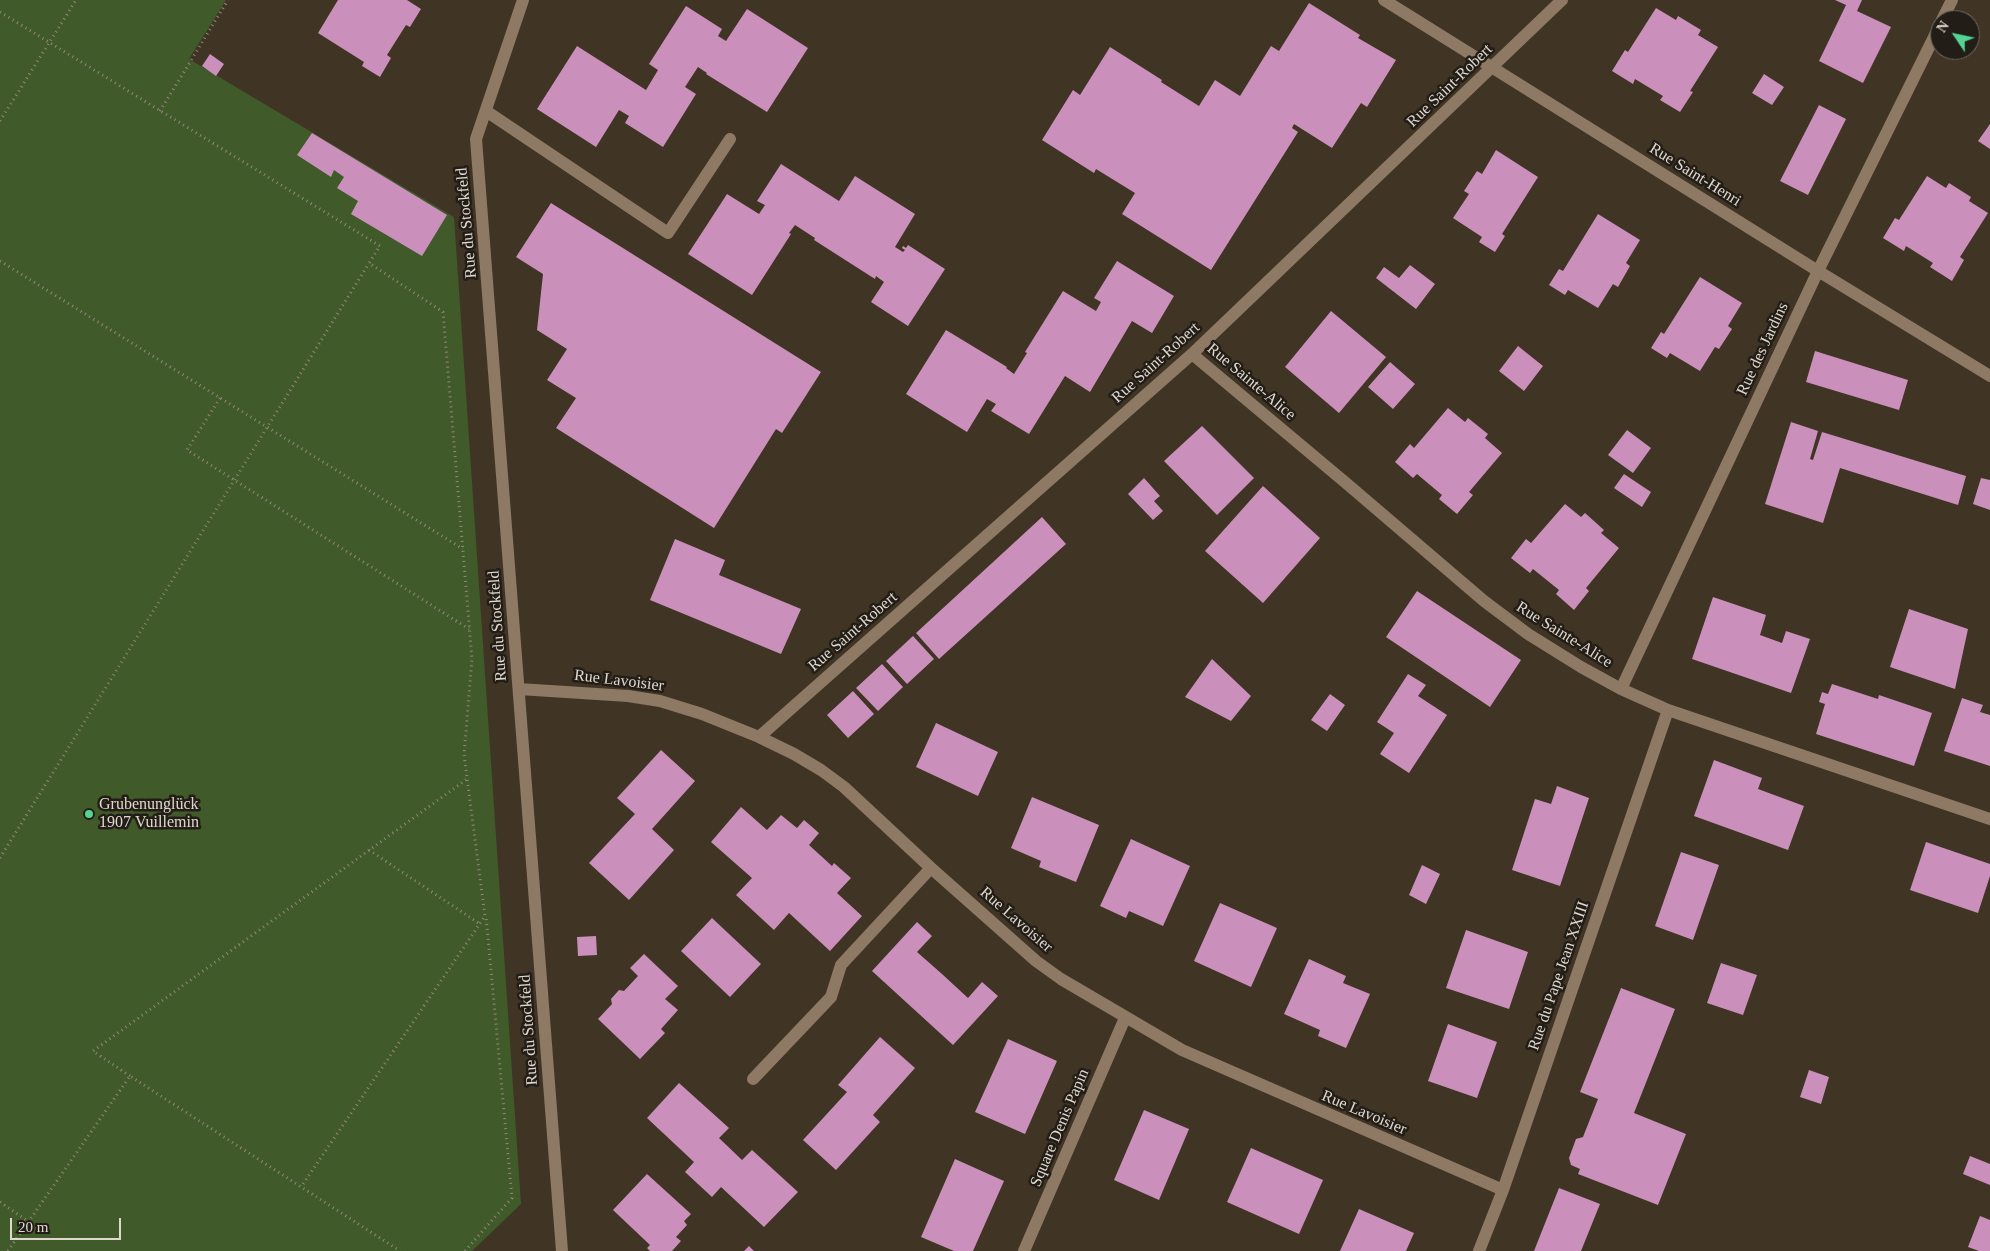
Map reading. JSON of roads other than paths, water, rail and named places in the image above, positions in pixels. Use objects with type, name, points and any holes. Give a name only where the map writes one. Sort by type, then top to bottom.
[{"type":"street","name":"Rue Saint-Henri","points":[[1384,0],[1990,376]]},
{"type":"street","name":"Rue Saint-Robert","points":[[759,737],[1192,354],[1562,0]]},
{"type":"street","name":"Rue du Stockfeld","points":[[521,2],[476,139],[562,1251]]},
{"type":"street","name":"Rue des Jardins","points":[[1621,689],[1818,271],[1930,45]]},
{"type":"street","points":[[486,111],[668,233],[730,138]]},
{"type":"street","name":"Rue Sainte-Alice","points":[[1192,354],[1484,602],[1528,634],[1581,667],[1621,689],[1668,710],[1990,819]]},
{"type":"street","name":"Rue Lavoisier","points":[[520,689],[628,696],[660,701],[702,714],[759,737],[794,754],[821,770],[844,787],[931,868],[1036,961],[1061,979],[1182,1050],[1503,1190]]},
{"type":"street","name":"Rue du Pape Jean XXIII","points":[[1479,1251],[1503,1190],[1668,710]]},
{"type":"street","points":[[753,1079],[831,997],[841,964],[931,868]]},
{"type":"street","name":"Square Denis Papin","points":[[1024,1251],[1125,1018]]},
{"type":"place","name":"Grubenunglück 1907 Vuillemin","points":[[89,814]]}]
